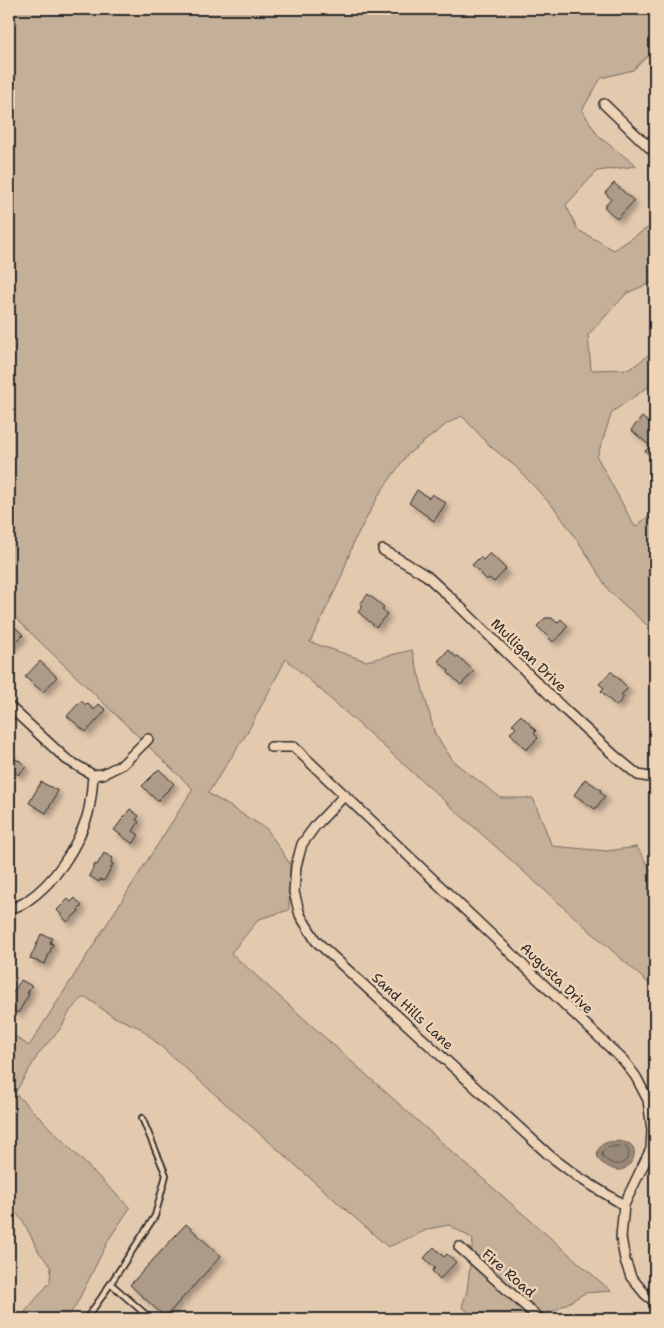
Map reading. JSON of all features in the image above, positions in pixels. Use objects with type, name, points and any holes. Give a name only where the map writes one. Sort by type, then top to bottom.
[{"type":"street","points":[[604,104],[655,152]]},
{"type":"street","points":[[648,146],[655,136]]},
{"type":"street","name":"Mulligan Drive","points":[[384,550],[427,576],[615,756],[638,775],[655,778]]},
{"type":"street","points":[[9,706],[66,759],[93,775],[103,774],[123,764],[148,739]]},
{"type":"street","name":"Augusta Drive","points":[[271,747],[294,747],[624,1060],[648,1100],[653,1150],[624,1204],[621,1237],[625,1260],[631,1278],[655,1302]]},
{"type":"street","points":[[9,909],[26,902],[49,882],[78,841],[88,816],[93,775]]},
{"type":"street","name":"Sand Hills Lane","points":[[345,795],[316,825],[302,844],[296,866],[294,892],[300,915],[316,941],[549,1155],[578,1178],[624,1204]]},
{"type":"street","name":"Fire Road","points":[[458,1247],[540,1319]]},
{"type":"lane","points":[[86,1319],[155,1216],[166,1175],[142,1118]]},
{"type":"lane","points":[[111,1284],[151,1319]]},
{"type":"lane","points":[[369,1319],[418,1319]]},
{"type":"shaded area","points":[[9,9],[654,9],[653,51],[633,70],[601,78],[582,110],[599,137],[637,166],[597,171],[566,205],[578,230],[614,250],[655,223],[655,281],[627,293],[588,335],[591,370],[630,369],[655,350],[655,388],[648,387],[612,412],[597,457],[635,527],[655,511],[655,630],[649,627],[609,591],[584,550],[556,510],[515,466],[490,446],[462,416],[448,423],[407,455],[380,493],[354,541],[341,578],[310,642],[366,661],[412,650],[435,734],[454,762],[501,798],[533,798],[552,846],[607,851],[637,847],[653,874],[655,873],[655,989],[286,659],[247,733],[208,793],[267,829],[290,864],[289,910],[259,919],[231,953],[458,1157],[611,1291],[585,1293],[556,1310],[532,1319],[478,1319],[462,1307],[467,1291],[473,1239],[449,1225],[429,1229],[388,1247],[140,1028],[112,1016],[87,998],[82,998],[70,1011],[61,1028],[39,1053],[15,1093],[130,1208],[109,1239],[75,1307],[66,1319],[19,1319],[50,1282],[51,1267],[39,1252],[23,1221],[9,1205],[9,1032],[29,1046],[193,789],[9,612]]},
{"type":"water","points":[[618,1141],[630,1144],[633,1147],[634,1155],[628,1166],[618,1170],[602,1163],[598,1159],[597,1154],[603,1144]]},
{"type":"building","points":[[614,183],[634,201],[617,219],[604,207],[611,199],[605,193]]},
{"type":"building","points":[[642,417],[655,428],[655,460],[645,451],[650,446],[631,430]]},
{"type":"building","points":[[417,490],[429,498],[432,494],[446,503],[434,521],[409,503]]},
{"type":"building","points":[[490,553],[506,569],[494,582],[489,578],[487,580],[472,565],[480,557],[483,560]]},
{"type":"building","points":[[368,594],[384,607],[382,610],[387,614],[376,627],[358,612],[363,606],[360,604]]},
{"type":"building","points":[[545,618],[552,618],[557,623],[561,619],[568,626],[553,642],[537,626]]},
{"type":"building","points":[[9,621],[23,635],[9,649]]},
{"type":"building","points":[[448,650],[456,657],[458,656],[474,671],[461,685],[438,661]]},
{"type":"building","points":[[40,661],[57,677],[43,692],[25,677]]},
{"type":"building","points":[[611,671],[628,688],[621,695],[624,697],[616,706],[601,691],[604,688],[599,684]]},
{"type":"building","points":[[81,701],[86,705],[87,703],[94,710],[99,704],[106,710],[86,732],[67,716]]},
{"type":"building","points":[[521,715],[536,731],[534,733],[538,738],[526,750],[510,733],[516,728],[512,724]]},
{"type":"building","points":[[9,752],[26,767],[18,775],[9,766]]},
{"type":"building","points":[[159,769],[174,784],[157,801],[142,786]]},
{"type":"building","points":[[585,779],[601,790],[600,792],[605,796],[595,809],[574,795]]},
{"type":"building","points":[[41,782],[58,791],[46,813],[29,803]]},
{"type":"building","points":[[130,809],[139,816],[136,820],[139,822],[133,831],[139,835],[133,844],[114,830]]},
{"type":"building","points":[[104,853],[113,858],[111,863],[113,864],[104,881],[100,879],[99,882],[89,876],[95,864],[97,865]]},
{"type":"building","points":[[75,898],[82,906],[67,922],[57,910],[68,899],[71,902]]},
{"type":"building","points":[[41,934],[52,938],[50,943],[53,944],[45,964],[30,959]]},
{"type":"building","points":[[21,980],[32,986],[18,1013],[9,1007],[9,992],[12,994]]},
{"type":"building","points":[[186,1224],[221,1256],[165,1317],[130,1285]]},
{"type":"building","points":[[434,1247],[444,1257],[447,1254],[456,1262],[440,1279],[432,1271],[435,1268],[424,1258]]}]
